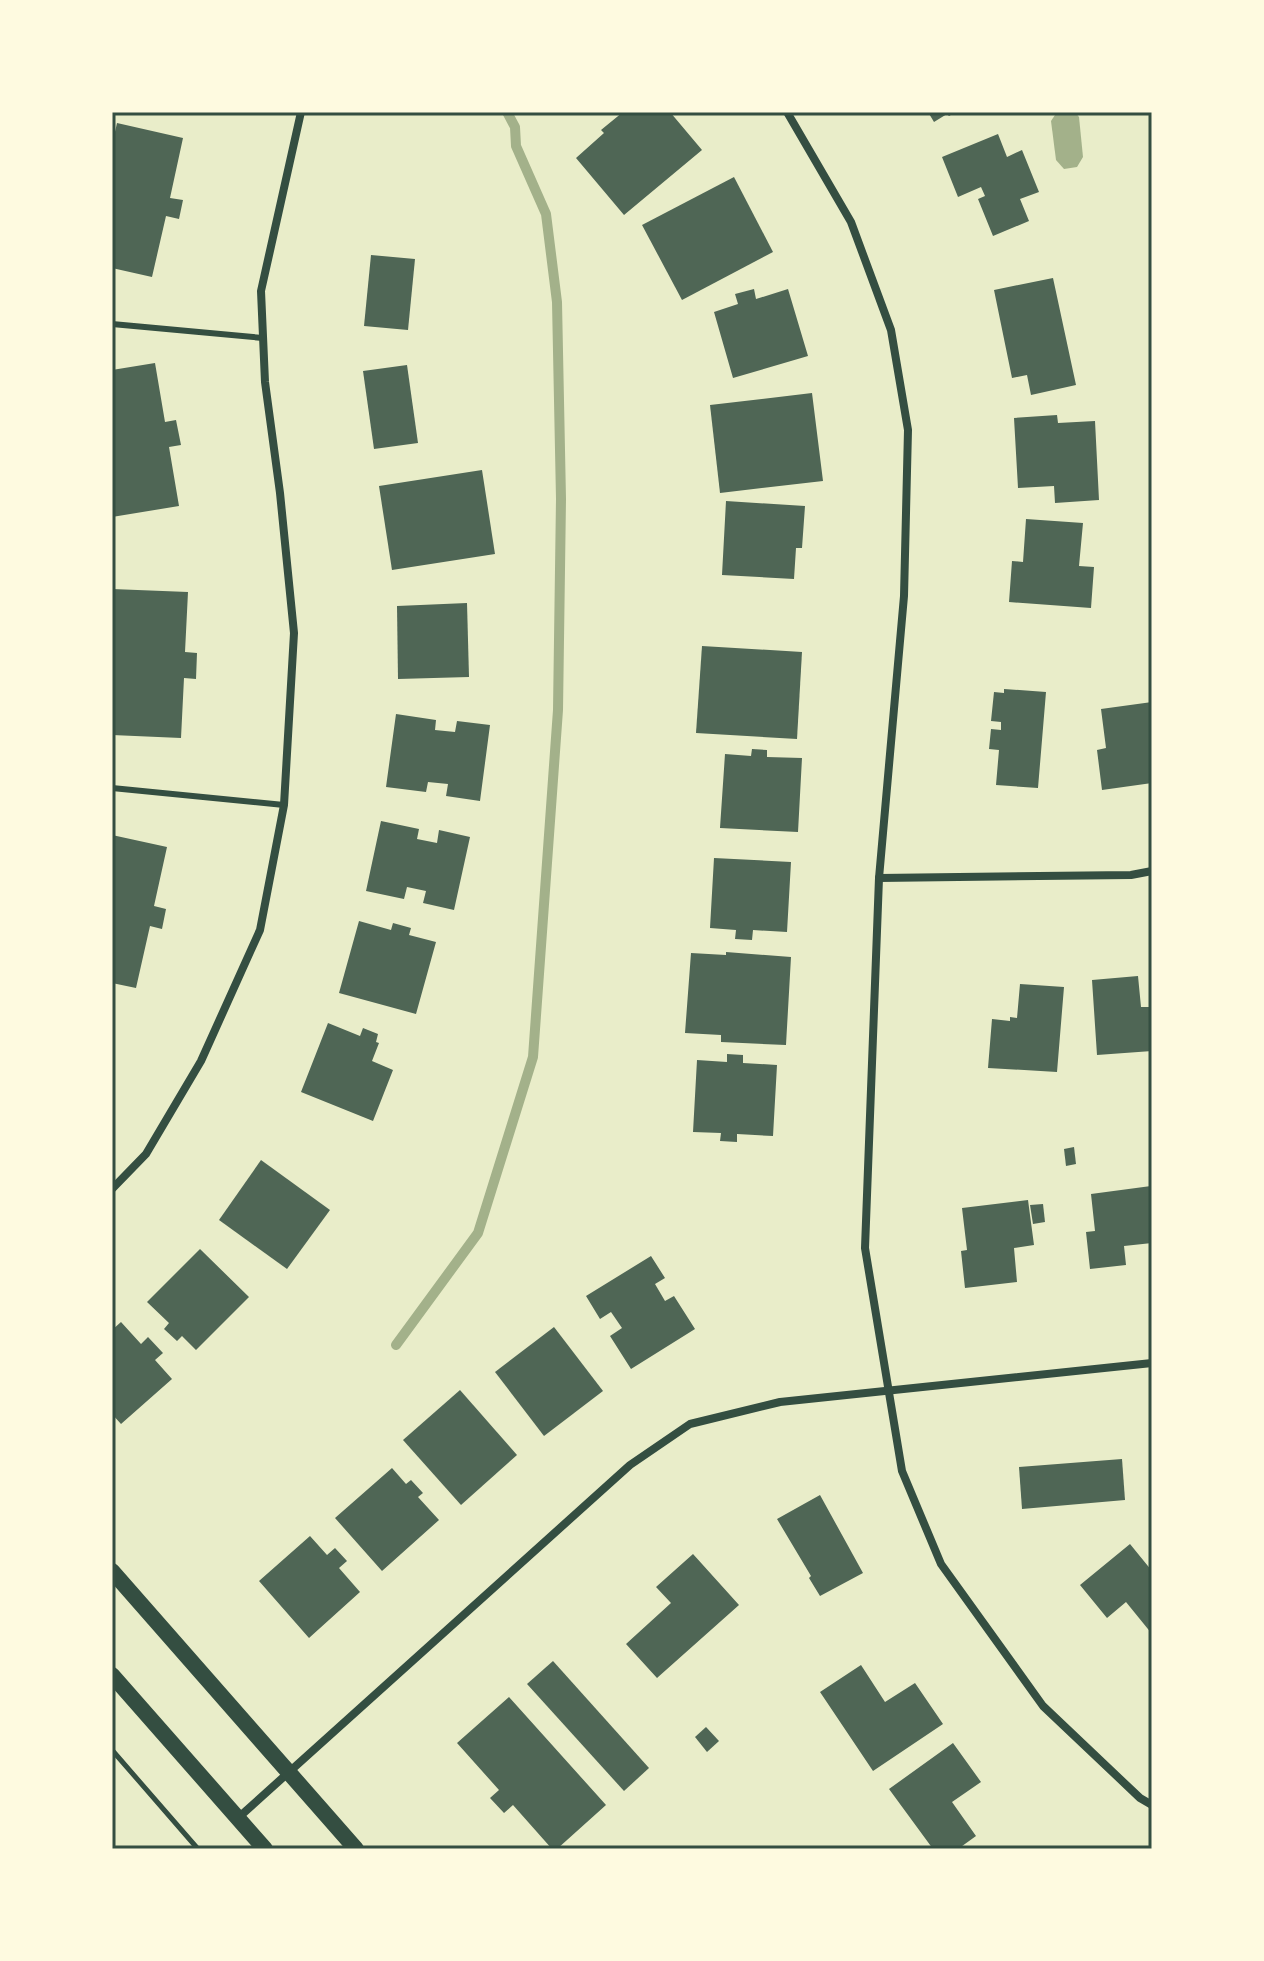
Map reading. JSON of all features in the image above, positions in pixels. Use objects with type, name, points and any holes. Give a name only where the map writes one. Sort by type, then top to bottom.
[{"type":"main road","points":[[112,1571],[356,1849]]},
{"type":"main road","points":[[112,1675],[265,1849]]},
{"type":"street","points":[[112,1189],[146,1154],[201,1061],[260,930],[284,805],[294,633],[265,382],[261,291],[301,112]]},
{"type":"street","points":[[787,112],[851,222],[891,330],[908,430],[904,596],[879,878],[865,1248],[902,1471],[941,1564],[1043,1706],[1140,1798],[1152,1805]]},
{"type":"street","points":[[879,878],[1131,875],[1152,871]]},
{"type":"street","points":[[238,1818],[630,1465],[690,1424],[780,1402],[1152,1363]]},
{"type":"lane","points":[[112,324],[263,338]]},
{"type":"lane","points":[[112,788],[284,805]]},
{"type":"path","points":[[112,1750],[198,1849]]},
{"type":"shaded area","points":[[1057,112],[1075,112],[1079,117],[1083,157],[1077,167],[1064,169],[1056,160],[1051,121]]},
{"type":"building","points":[[623,112],[670,112],[702,150],[624,215],[576,158],[604,133],[601,130]]},
{"type":"building","points":[[928,112],[956,112],[934,122]]},
{"type":"building","points":[[117,123],[183,138],[170,198],[183,200],[179,219],[166,216],[152,277],[112,268],[112,145]]},
{"type":"building","points":[[998,134],[1007,157],[1022,150],[1039,192],[1020,199],[1029,221],[993,236],[978,199],[985,196],[981,187],[958,197],[942,157]]},
{"type":"building","points":[[734,177],[773,252],[682,300],[642,225]]},
{"type":"building","points":[[371,255],[415,259],[408,330],[364,326]]},
{"type":"building","points":[[1053,278],[1076,385],[1031,395],[1027,375],[1012,378],[994,290]]},
{"type":"building","points":[[754,289],[756,299],[788,289],[808,356],[733,378],[714,312],[738,304],[735,294]]},
{"type":"building","points":[[155,363],[165,422],[176,420],[181,445],[169,447],[179,506],[112,517],[112,370]]},
{"type":"building","points":[[407,365],[418,443],[374,449],[363,371]]},
{"type":"building","points":[[812,393],[823,481],[720,493],[710,405]]},
{"type":"building","points":[[1057,415],[1058,423],[1095,421],[1099,500],[1055,503],[1054,486],[1018,488],[1014,418]]},
{"type":"building","points":[[482,470],[495,554],[392,570],[379,486]]},
{"type":"building","points":[[726,501],[805,506],[802,548],[796,548],[794,579],[722,575]]},
{"type":"building","points":[[1026,519],[1083,523],[1079,566],[1094,567],[1091,608],[1009,602],[1012,561],[1023,562]]},
{"type":"building","points":[[112,589],[188,592],[185,652],[197,653],[196,679],[184,678],[181,738],[112,735]]},
{"type":"building","points":[[467,603],[469,677],[398,679],[397,606]]},
{"type":"building","points":[[702,646],[802,652],[797,739],[696,733]]},
{"type":"building","points":[[1004,689],[1046,692],[1038,788],[996,785],[999,750],[989,749],[991,729],[1001,730],[1001,722],[991,721],[994,692],[1004,693]]},
{"type":"building","points":[[1152,702],[1152,783],[1102,790],[1097,750],[1106,748],[1101,709]]},
{"type":"building","points":[[396,714],[436,720],[435,730],[455,732],[457,721],[490,725],[480,801],[446,796],[448,784],[428,782],[426,792],[386,787]]},
{"type":"building","points":[[752,749],[767,750],[767,757],[802,758],[798,832],[720,828],[725,754],[751,756]]},
{"type":"building","points":[[381,821],[419,829],[417,839],[437,843],[439,830],[470,837],[454,910],[423,903],[426,891],[407,887],[404,899],[366,891]]},
{"type":"building","points":[[112,835],[167,847],[154,906],[166,909],[162,929],[150,926],[136,988],[112,983]]},
{"type":"building","points":[[714,858],[791,862],[787,932],[753,930],[752,940],[735,939],[736,930],[710,928]]},
{"type":"building","points":[[359,921],[391,930],[393,923],[411,928],[409,935],[436,942],[416,1014],[339,993]]},
{"type":"building","points":[[726,952],[791,957],[786,1045],[721,1042],[721,1035],[685,1033],[691,953],[726,955]]},
{"type":"building","points":[[1138,976],[1141,1007],[1152,1007],[1152,1051],[1097,1055],[1092,980]]},
{"type":"building","points":[[1020,984],[1064,987],[1057,1072],[988,1068],[992,1019],[1010,1021],[1010,1017],[1017,1018]]},
{"type":"building","points":[[328,1023],[360,1036],[363,1028],[378,1034],[376,1042],[379,1043],[372,1061],[393,1070],[373,1121],[301,1092]]},
{"type":"building","points":[[727,1054],[743,1055],[743,1063],[777,1065],[773,1136],[737,1134],[737,1142],[720,1141],[721,1133],[693,1132],[697,1060],[727,1062]]},
{"type":"building","points":[[1074,1147],[1076,1164],[1066,1166],[1064,1149]]},
{"type":"building","points":[[261,1160],[330,1210],[287,1269],[219,1220]]},
{"type":"building","points":[[1151,1186],[1152,1243],[1124,1246],[1126,1265],[1090,1269],[1086,1232],[1095,1231],[1091,1194]]},
{"type":"building","points":[[1028,1200],[1034,1245],[1014,1248],[1017,1282],[965,1288],[961,1251],[967,1250],[962,1208]]},
{"type":"building","points":[[1043,1204],[1045,1222],[1033,1224],[1030,1205]]},
{"type":"building","points":[[200,1249],[249,1297],[196,1350],[182,1336],[177,1341],[164,1329],[169,1323],[147,1302]]},
{"type":"building","points":[[651,1256],[665,1278],[655,1284],[665,1301],[674,1296],[695,1329],[631,1369],[610,1336],[622,1328],[611,1312],[600,1319],[586,1296]]},
{"type":"building","points":[[121,1322],[141,1344],[148,1337],[163,1353],[155,1360],[172,1379],[121,1424],[112,1414],[112,1330]]},
{"type":"building","points":[[554,1327],[603,1391],[544,1436],[495,1372]]},
{"type":"building","points":[[460,1390],[517,1455],[461,1505],[403,1440]]},
{"type":"building","points":[[1122,1459],[1125,1500],[1022,1509],[1019,1467]]},
{"type":"building","points":[[392,1468],[406,1484],[411,1480],[423,1493],[418,1497],[439,1520],[382,1571],[335,1518]]},
{"type":"building","points":[[820,1495],[863,1573],[820,1596],[777,1519]]},
{"type":"building","points":[[310,1536],[327,1555],[335,1548],[347,1561],[339,1568],[360,1592],[309,1638],[259,1581]]},
{"type":"building","points":[[1130,1544],[1152,1571],[1152,1634],[1126,1602],[1107,1618],[1080,1585]]},
{"type":"building","points":[[693,1554],[739,1605],[657,1678],[626,1644],[671,1603],[656,1587]]},
{"type":"building","points":[[553,1661],[649,1768],[624,1791],[527,1684]]},
{"type":"building","points":[[861,1665],[885,1702],[915,1683],[943,1724],[873,1771],[820,1692]]},
{"type":"building","points":[[509,1697],[606,1805],[557,1849],[552,1849],[513,1805],[504,1813],[490,1798],[499,1790],[457,1743]]},
{"type":"building","points":[[706,1727],[719,1741],[707,1752],[695,1737]]},
{"type":"building","points":[[953,1743],[981,1782],[952,1802],[976,1836],[958,1849],[933,1849],[889,1789]]},
{"type":"waterway","points":[[396,1345],[478,1233],[533,1057],[558,710],[561,499],[557,302],[546,214],[516,146],[515,127],[507,112]]}]
